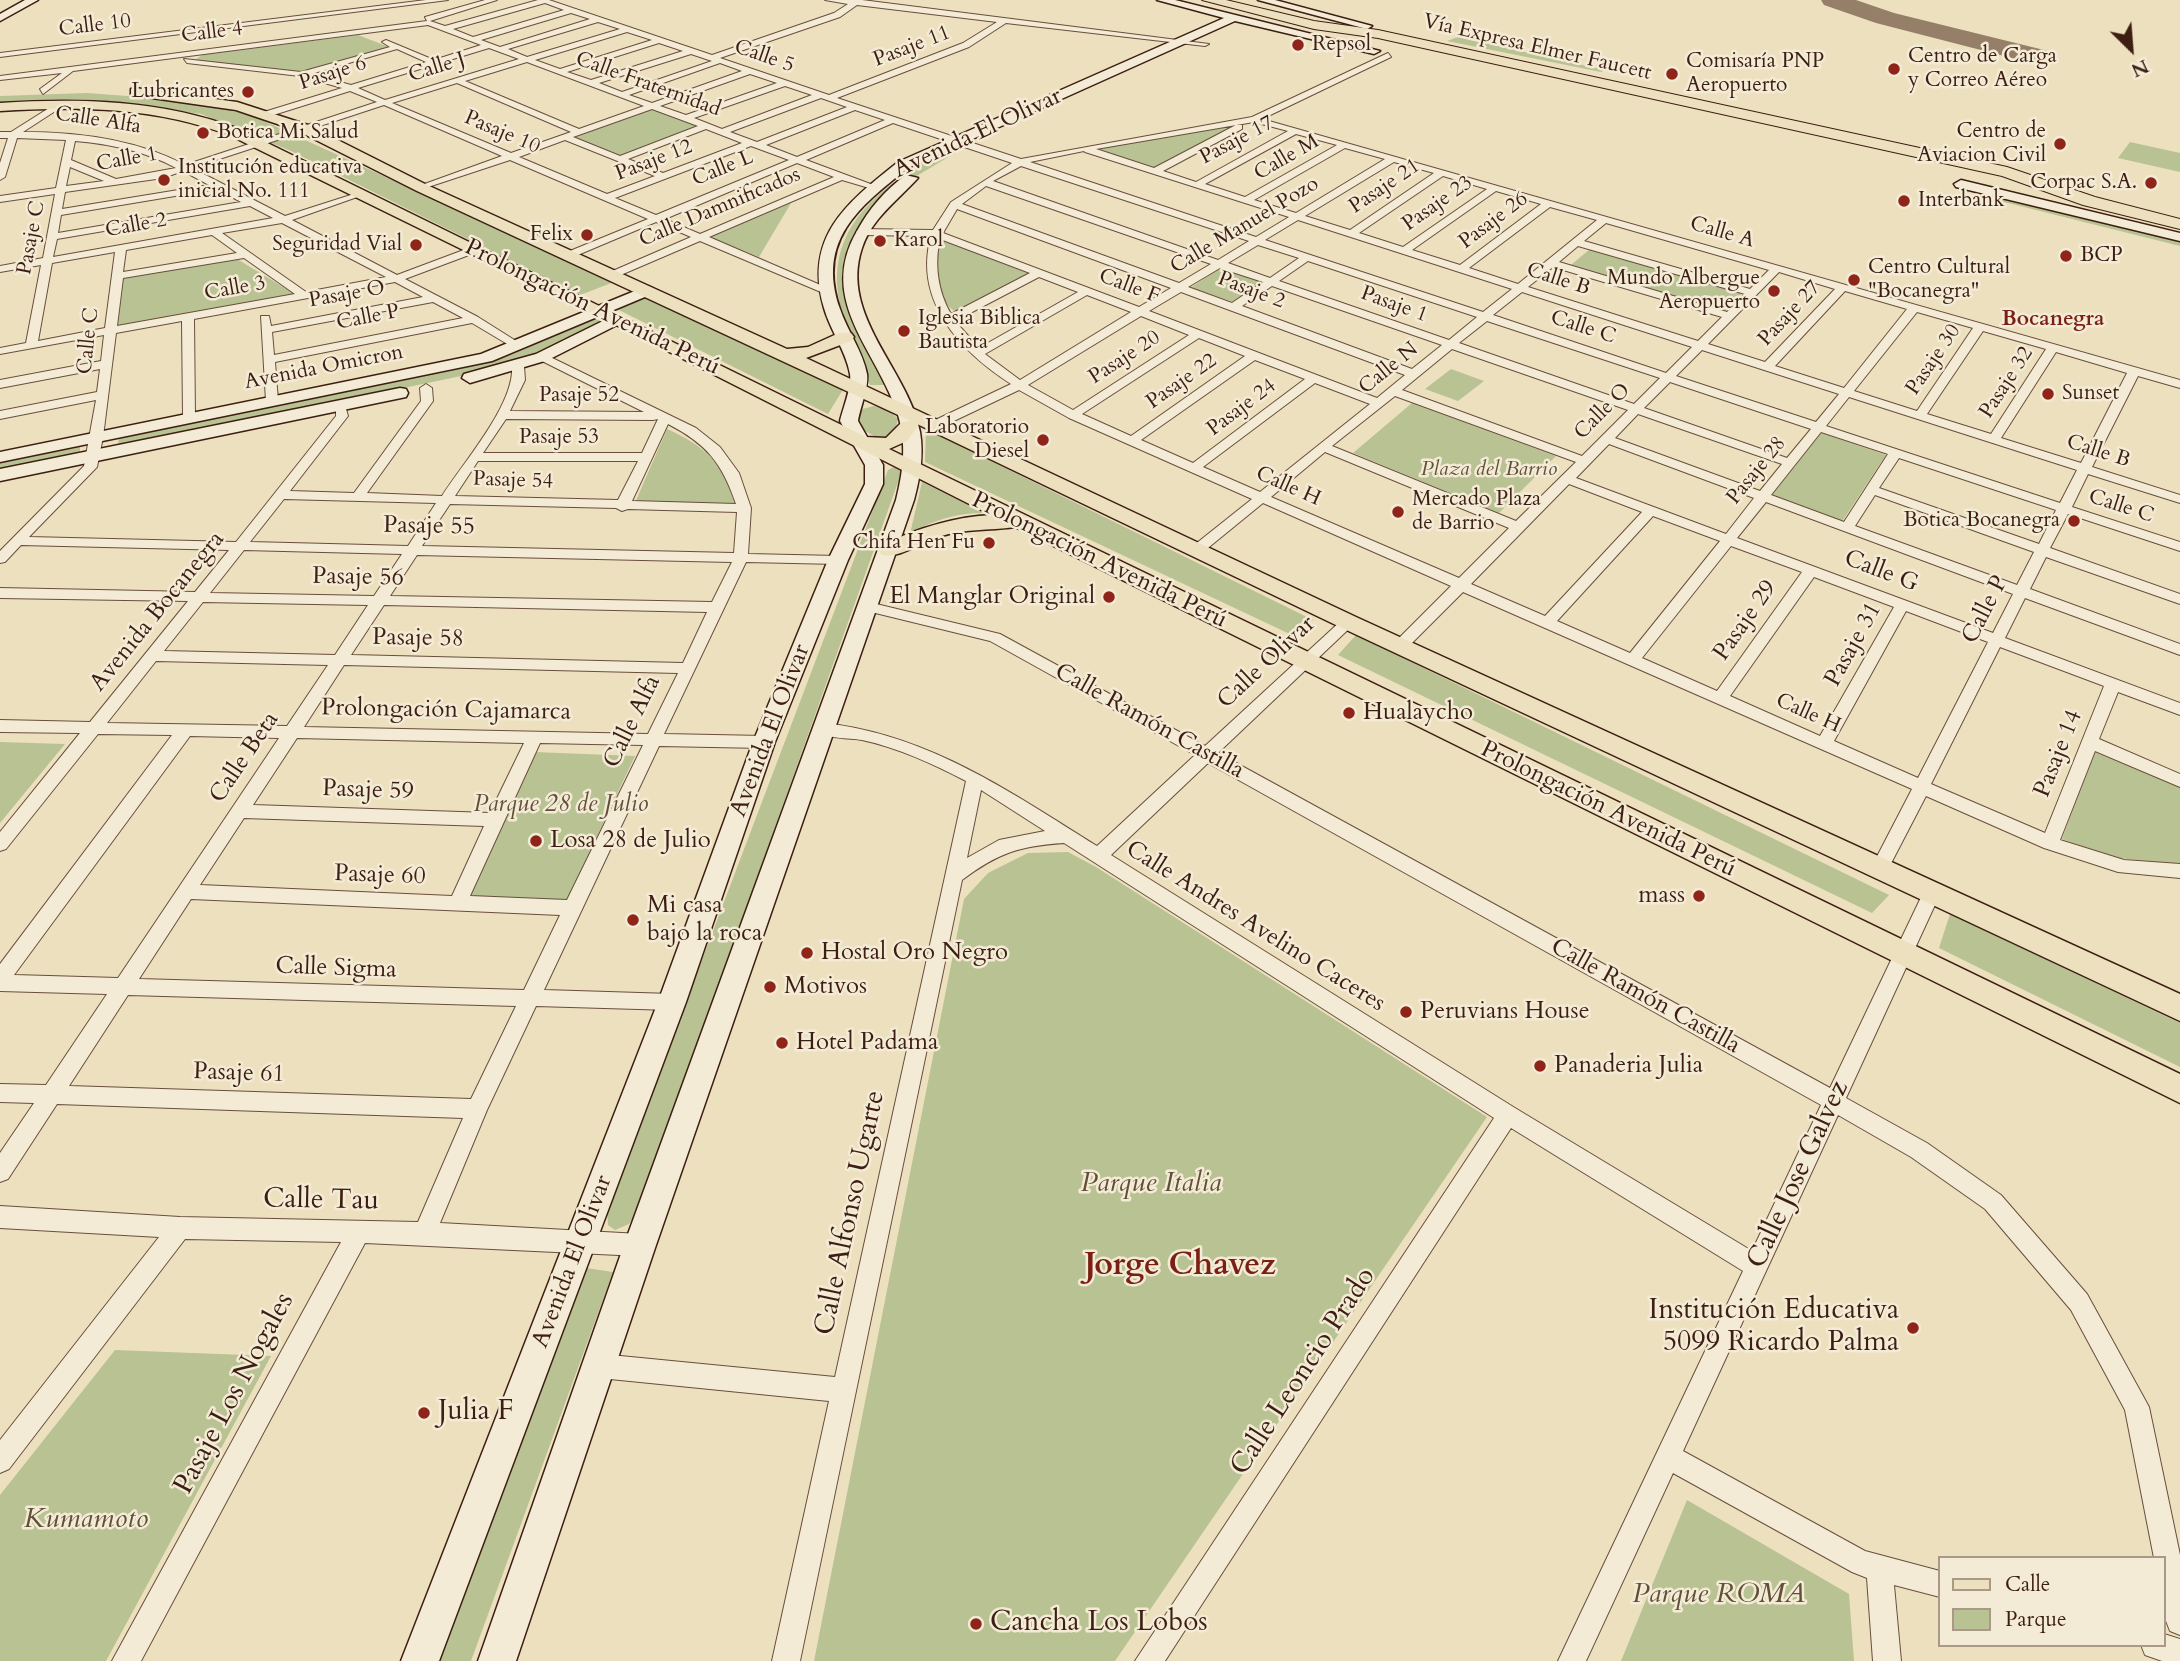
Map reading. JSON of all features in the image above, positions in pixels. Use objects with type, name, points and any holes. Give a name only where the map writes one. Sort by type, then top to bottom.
[{"type":"highway","name":"Vía Expresa Elmer Faucett","points":[[1209,0],[1307,24],[1378,34],[2007,172],[2088,201],[2180,224]]},
{"type":"highway","name":"Vía Expresa Elmer Faucett","points":[[1233,0],[1309,19],[1367,26],[1986,156],[2109,200],[2180,216]]},
{"type":"highway","points":[[1238,23],[1307,24]]},
{"type":"highway","points":[[1958,162],[2075,211]]},
{"type":"main road","points":[[0,7],[13,0]]},
{"type":"main road","points":[[0,18],[33,0]]},
{"type":"main road","points":[[1162,0],[1238,23],[1374,51]]},
{"type":"main road","points":[[1263,0],[1367,26]]},
{"type":"main road","name":"Avenida El Olivar","points":[[420,1661],[672,1002],[764,742],[838,560],[874,484],[874,465],[862,442],[852,431],[849,421],[857,388],[858,369],[831,307],[828,292],[828,247],[845,216],[873,188],[903,165],[1182,41],[1238,23]]},
{"type":"main road","name":"Avenida El Olivar","points":[[497,1661],[640,1245],[889,550],[914,468],[916,422],[862,327],[847,284],[850,258],[861,232],[903,184],[928,166],[1205,44],[1238,23]]},
{"type":"main road","points":[[1160,51],[1178,56]]},
{"type":"main road","points":[[1088,82],[1105,87]]},
{"type":"main road","name":"Prolongación Avenida Perú","points":[[0,94],[43,91],[163,94],[206,99],[267,114],[303,128],[422,188],[857,388],[916,422],[1198,549],[1348,622],[2180,1008]]},
{"type":"main road","points":[[1054,98],[1071,102]]},
{"type":"main road","name":"Prolongación Avenida Perú","points":[[0,107],[57,106],[140,110],[217,124],[601,310],[1024,524],[2180,1089]]},
{"type":"main road","points":[[1016,114],[1033,119]]},
{"type":"main road","points":[[1961,184],[2180,237]]},
{"type":"main road","name":"Avenida Omicron","points":[[0,457],[454,365],[518,346],[647,291]]},
{"type":"main road","name":"Avenida Omicron","points":[[0,475],[426,388],[518,366],[618,319]]},
{"type":"main road","points":[[783,355],[812,352],[845,337]]},
{"type":"main road","points":[[862,442],[877,445],[897,442],[916,422]]},
{"type":"main road","points":[[889,550],[932,530],[957,524],[987,520],[1024,524]]},
{"type":"main road","points":[[2137,1069],[2180,1107]]},
{"type":"street","name":"Calle 10","points":[[0,55],[444,0]]},
{"type":"street","name":"Calle 4","points":[[0,78],[360,32],[429,21],[493,0]]},
{"type":"street","points":[[445,29],[543,0]]},
{"type":"street","name":"Calle 5","points":[[543,0],[974,146]]},
{"type":"street","points":[[829,0],[1205,44]]},
{"type":"street","points":[[424,2],[429,21]]},
{"type":"street","points":[[623,94],[836,15],[858,2]]},
{"type":"street","points":[[474,39],[572,10]]},
{"type":"street","points":[[501,49],[598,19]]},
{"type":"street","name":"Calle Fraternidad","points":[[429,21],[873,188]]},
{"type":"street","name":"Pasaje 11","points":[[724,131],[966,45],[1004,21]]},
{"type":"street","points":[[235,26],[235,48]]},
{"type":"street","name":"Calle J","points":[[257,144],[456,80],[628,29]]},
{"type":"street","points":[[360,32],[433,62]]},
{"type":"street","points":[[561,71],[660,40]]},
{"type":"street","name":"Pasaje 6","points":[[267,114],[490,45]]},
{"type":"street","points":[[300,74],[397,47]]},
{"type":"street","points":[[592,83],[691,51]]},
{"type":"street","points":[[21,75],[28,52]]},
{"type":"street","points":[[1155,171],[1254,119],[1388,55]]},
{"type":"street","name":"Pasaje 10","points":[[149,59],[300,74],[348,87],[828,292]]},
{"type":"street","points":[[43,91],[73,68]]},
{"type":"street","points":[[422,188],[750,71]]},
{"type":"street","points":[[456,80],[579,132]]},
{"type":"street","points":[[687,118],[786,83]]},
{"type":"street","points":[[0,177],[3,156],[14,134],[57,106]]},
{"type":"street","name":"Pasaje 12","points":[[608,197],[855,107]]},
{"type":"street","points":[[934,233],[954,204],[985,182],[1023,161],[1254,119]]},
{"type":"street","name":"Calle A","points":[[1254,119],[2180,384]]},
{"type":"street","name":"Calle L","points":[[569,255],[893,120]]},
{"type":"street","points":[[619,159],[708,125]]},
{"type":"street","name":"Pasaje 17","points":[[1197,185],[1295,131]]},
{"type":"street","name":"Calle Alfa","points":[[0,135],[71,137],[139,148],[186,168],[287,219],[474,319],[518,346]]},
{"type":"street","name":"Pasaje C","points":[[31,346],[71,137]]},
{"type":"street","points":[[565,137],[663,176]]},
{"type":"street","name":"Calle 1","points":[[0,200],[117,183],[186,168],[257,144]]},
{"type":"street","name":"Calle M","points":[[1247,200],[1344,145]]},
{"type":"street","name":"Calle C","points":[[974,146],[2180,547]]},
{"type":"street","name":"Calle B","points":[[1085,149],[1920,416],[2178,494]]},
{"type":"street","name":"Calle Manuel Pozo","points":[[916,422],[1019,385],[1392,159]]},
{"type":"street","points":[[67,162],[117,183]]},
{"type":"street","name":"Pasaje 21","points":[[1351,233],[1441,173]]},
{"type":"street","name":"Calle Damnificados","points":[[612,275],[844,176]]},
{"type":"street","name":"Pasaje 1","points":[[985,182],[1790,463]]},
{"type":"street","points":[[57,214],[219,187]]},
{"type":"street","name":"Pasaje 23","points":[[1404,251],[1495,188]]},
{"type":"street","name":"Calle 2","points":[[0,269],[287,219],[358,194]]},
{"type":"street","points":[[51,236],[251,203]]},
{"type":"street","name":"Pasaje 2","points":[[954,204],[1182,286],[1414,374]]},
{"type":"street","name":"Pasaje 26","points":[[1462,269],[1549,204]]},
{"type":"street","name":"Calle N","points":[[1198,549],[1605,219]]},
{"type":"street","points":[[214,232],[304,296]]},
{"type":"street","name":"Calle F","points":[[861,232],[934,233],[1379,402]]},
{"type":"street","name":"Calle H","points":[[934,233],[931,276],[949,320],[977,354],[1019,385],[1073,415],[2050,843],[2124,867],[2180,871]]},
{"type":"street","points":[[1576,242],[1752,293]]},
{"type":"street","name":"Calle C","points":[[93,456],[121,248]]},
{"type":"street","name":"Calle 3","points":[[0,351],[395,279],[473,250]]},
{"type":"street","points":[[116,276],[248,254]]},
{"type":"street","points":[[1234,306],[1309,256]]},
{"type":"street","points":[[1552,262],[1730,316]]},
{"type":"street","name":"Calle O","points":[[1401,645],[1776,269]]},
{"type":"street","points":[[949,320],[1038,273]]},
{"type":"street","name":"Pasaje 27","points":[[1767,367],[1842,288]]},
{"type":"street","points":[[977,354],[1087,291]]},
{"type":"street","name":"Pasaje O","points":[[266,330],[435,299]]},
{"type":"street","points":[[263,304],[272,401]]},
{"type":"street","name":"Pasaje 28","points":[[1632,660],[1914,308]]},
{"type":"street","points":[[188,317],[189,417]]},
{"type":"street","name":"Calle P","points":[[270,359],[474,319]]},
{"type":"street","name":"Pasaje 30","points":[[1920,416],[1980,327]]},
{"type":"street","name":"Pasaje 20","points":[[1073,415],[1198,334]]},
{"type":"street","name":"Pasaje 32","points":[[1994,439],[2053,348]]},
{"type":"street","name":"Pasaje 22","points":[[1132,441],[1254,355]]},
{"type":"street","name":"Calle Alfa","points":[[425,1233],[477,1109],[714,607],[741,557],[744,508],[732,473],[715,450],[692,431],[542,357]]},
{"type":"street","points":[[0,384],[106,364]]},
{"type":"street","name":"Calle Beta","points":[[0,1172],[502,415],[519,380],[518,366]]},
{"type":"street","name":"Calle P","points":[[1879,870],[2134,371]]},
{"type":"street","name":"Pasaje 24","points":[[1194,468],[1314,378]]},
{"type":"street","points":[[358,497],[427,401],[426,388]]},
{"type":"street","points":[[1393,391],[1584,461]]},
{"type":"street","points":[[0,415],[102,395]]},
{"type":"street","name":"Avenida Bocanegra","points":[[0,844],[149,656],[242,546],[342,416],[340,405]]},
{"type":"street","name":"Pasaje 52","points":[[502,415],[661,417]]},
{"type":"street","points":[[622,507],[661,417]]},
{"type":"street","points":[[1606,439],[2180,650]]},
{"type":"street","points":[[1323,447],[1518,527]]},
{"type":"street","points":[[1847,528],[1896,452]]},
{"type":"street","points":[[0,559],[90,467],[93,456]]},
{"type":"street","name":"Pasaje 53","points":[[474,457],[645,457]]},
{"type":"street","name":"Calle G","points":[[1567,479],[2180,709]]},
{"type":"street","points":[[1872,490],[2180,599]]},
{"type":"street","name":"Pasaje 54","points":[[280,495],[622,507],[744,508]]},
{"type":"street","points":[[1546,622],[1651,510]]},
{"type":"street","name":"Pasaje 55","points":[[18,541],[838,560]]},
{"type":"street","name":"Pasaje 29","points":[[1720,698],[1811,570]]},
{"type":"street","name":"Pasaje 56","points":[[0,593],[196,599],[714,607]]},
{"type":"street","name":"Pasaje 31","points":[[1824,744],[1902,604]]},
{"type":"street","name":"Calle Ramón Castilla","points":[[867,607],[995,637],[1833,1101],[1919,1150],[1993,1202],[2079,1302],[2137,1407],[2180,1621]]},
{"type":"street","name":"Calle Olivar","points":[[1097,857],[1303,661],[1348,622]]},
{"type":"street","name":"Pasaje 58","points":[[149,656],[686,668]]},
{"type":"street","name":"Pasaje 14","points":[[2050,843],[2113,684]]},
{"type":"street","name":"Prolongación Cajamarca","points":[[0,726],[764,742]]},
{"type":"street","name":"Calle Andres Avelino Caceres","points":[[823,729],[849,731],[912,747],[975,778],[1508,1115],[1756,1266]]},
{"type":"street","points":[[0,981],[185,730]]},
{"type":"street","points":[[457,904],[534,738]]},
{"type":"street","points":[[2090,742],[2180,781]]},
{"type":"street","name":"Calle Alfonso Ugarte","points":[[786,1661],[975,778]]},
{"type":"street","name":"Pasaje 59","points":[[239,811],[496,820]]},
{"type":"street","points":[[955,876],[987,850],[1020,838],[1064,836]]},
{"type":"street","name":"Pasaje 60","points":[[185,892],[572,908]]},
{"type":"street","name":"Calle Jose Galvez","points":[[1572,1661],[1931,894]]},
{"type":"street","name":"Calle Sigma","points":[[0,981],[122,987],[672,1002]]},
{"type":"street","name":"Pasaje 61","points":[[0,1093],[477,1109]]},
{"type":"street","name":"Calle Leoncio Prado","points":[[1149,1661],[1508,1115]]},
{"type":"street","name":"Calle Tau","points":[[0,1217],[180,1228],[425,1233],[640,1245]]},
{"type":"street","points":[[0,1460],[180,1228]]},
{"type":"street","name":"Pasaje Los Nogales","points":[[126,1661],[359,1231]]},
{"type":"street","points":[[600,1366],[843,1391]]},
{"type":"street","points":[[1667,1456],[1861,1563],[1938,1583]]},
{"type":"street","points":[[1879,1566],[1887,1661]]},
{"type":"street","points":[[2161,1647],[2180,1653]]},
{"type":"green space","points":[[358,35],[389,47],[304,73],[195,60],[202,55]]},
{"type":"green space","points":[[1458,37],[1605,70],[1601,72],[1447,41]]},
{"type":"green space","points":[[87,93],[194,101],[253,116],[614,282],[580,295],[291,151],[201,114],[125,104],[0,105],[0,96]]},
{"type":"green space","points":[[652,109],[704,126],[619,157],[572,138]]},
{"type":"green space","points":[[1247,122],[1157,169],[1095,149]]},
{"type":"green space","points":[[2130,142],[2180,153],[2180,172],[2118,158]]},
{"type":"green space","points":[[955,145],[962,149],[888,193],[874,209],[845,258],[847,293],[886,385],[870,385],[849,335],[840,304],[837,275],[842,249],[852,226],[867,206],[886,188]]},
{"type":"green space","points":[[1999,197],[2180,240],[2180,246],[1996,200]]},
{"type":"green space","points":[[791,203],[759,257],[709,237]]},
{"type":"green space","points":[[944,240],[1030,274],[958,313],[943,300],[937,282],[939,242]]},
{"type":"green space","points":[[1590,249],[1742,293],[1725,311],[1571,265]]},
{"type":"green space","points":[[237,259],[298,296],[116,330],[120,278]]},
{"type":"green space","points":[[1221,268],[1264,282],[1234,302],[1190,288]]},
{"type":"green space","points":[[646,296],[844,388],[828,414],[617,309]]},
{"type":"green space","points":[[593,318],[601,321],[535,355],[500,368],[118,447],[119,437],[477,365],[511,355]]},
{"type":"green space","points":[[1451,369],[1484,381],[1458,401],[1425,389]]},
{"type":"green space","name":"Plaza del Barrio","points":[[1412,403],[1556,456],[1499,513],[1353,453]]},
{"type":"green space","points":[[874,406],[890,411],[898,419],[894,434],[882,440],[861,429],[854,418],[859,410]]},
{"type":"green space","points":[[667,429],[703,450],[719,467],[738,503],[734,507],[634,505]]},
{"type":"green space","points":[[926,429],[1313,620],[1294,636],[925,462]]},
{"type":"green space","points":[[1816,431],[1886,455],[1841,523],[1767,497]]},
{"type":"green space","points":[[80,447],[80,454],[0,470],[0,463]]},
{"type":"green space","points":[[894,467],[902,471],[639,1209],[629,1224],[615,1230],[608,1225],[607,1210],[888,470]]},
{"type":"green space","points":[[922,482],[984,513],[945,518],[910,534]]},
{"type":"green space","points":[[1356,635],[1889,895],[1872,913],[1338,655]]},
{"type":"green space","points":[[0,742],[65,744],[0,823]]},
{"type":"green space","name":"Parque 28 de Julio","points":[[534,752],[635,756],[566,902],[468,898]]},
{"type":"green space","points":[[2094,752],[2180,787],[2180,865],[2110,857],[2062,839]]},
{"type":"green space","name":"Parque Italia","points":[[1068,852],[1096,867],[1487,1117],[1115,1661],[814,1661],[964,899],[988,873],[1028,853]]},
{"type":"green space","points":[[1950,914],[2180,1023],[2180,1067],[1939,948]]},
{"type":"green space","points":[[586,1268],[613,1272],[471,1661],[440,1661]]},
{"type":"green space","name":"Kumamoto","points":[[115,1350],[271,1356],[106,1661],[0,1661],[0,1495]]},
{"type":"green space","name":"Parque ROMA","points":[[1687,1500],[1849,1594],[1854,1661],[1621,1661]]},
{"type":"taxiway","points":[[1833,0],[1885,18],[2039,57]]},
{"type":"place","name":"Repsol","points":[[1298,45]]},
{"type":"place","name":"Centro de Carga y Correo Aéreo","points":[[1894,69]]},
{"type":"place","name":"Comisaría PNP Aeropuerto","points":[[1672,74]]},
{"type":"place","name":"Lubricantes","points":[[248,92]]},
{"type":"place","name":"Botica Mi Salud","points":[[203,133]]},
{"type":"place","name":"Centro de Aviacion Civil","points":[[2060,144]]},
{"type":"place","name":"Institución educativa inicial No. 111","points":[[164,180]]},
{"type":"place","name":"Corpac S.A.","points":[[2151,183]]},
{"type":"place","name":"Interbank","points":[[1904,201]]},
{"type":"place","name":"Felix","points":[[587,235]]},
{"type":"place","name":"Karol","points":[[880,241]]},
{"type":"place","name":"Seguridad Vial","points":[[416,245]]},
{"type":"place","name":"BCP","points":[[2066,256]]},
{"type":"place","name":"Centro Cultural \"Bocanegra\"","points":[[1854,280]]},
{"type":"place","name":"Mundo Albergue Aeropuerto","points":[[1774,291]]},
{"type":"place","name":"Iglesia Biblica Bautista","points":[[904,331]]},
{"type":"place","name":"Sunset","points":[[2048,394]]},
{"type":"place","name":"Laboratorio Diesel","points":[[1043,440]]},
{"type":"place","name":"Mercado Plaza de Barrio","points":[[1398,512]]},
{"type":"place","name":"Botica Bocanegra","points":[[2074,521]]},
{"type":"place","name":"Chifa Hen Fu","points":[[989,543]]},
{"type":"place","name":"El Manglar Original","points":[[1109,597]]},
{"type":"place","name":"Hualaycho","points":[[1349,713]]},
{"type":"place","name":"Losa 28 de Julio","points":[[536,841]]},
{"type":"place","name":"mass","points":[[1699,896]]},
{"type":"place","name":"Mi casa bajo la roca","points":[[633,920]]},
{"type":"place","name":"Hostal Oro Negro","points":[[807,953]]},
{"type":"place","name":"Motivos","points":[[770,987]]},
{"type":"place","name":"Peruvians House","points":[[1406,1012]]},
{"type":"place","name":"Hotel Padama","points":[[782,1043]]},
{"type":"place","name":"Panaderia Julia","points":[[1540,1066]]},
{"type":"place","name":"Institución Educativa 5099 Ricardo Palma","points":[[1913,1328]]},
{"type":"place","name":"Julia F","points":[[424,1413]]},
{"type":"place","name":"Cancha Los Lobos","points":[[976,1624]]},
{"type":"district","name":"Bocanegra","points":[[2053,320]]},
{"type":"district","name":"Jorge Chavez","points":[[1180,1267]]}]
